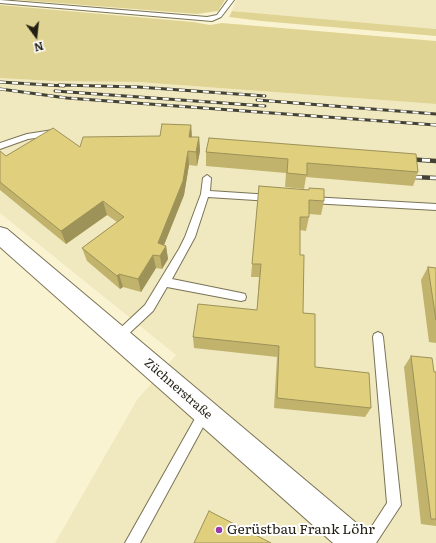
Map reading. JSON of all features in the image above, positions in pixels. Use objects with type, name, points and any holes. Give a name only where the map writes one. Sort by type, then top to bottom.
[{"type":"street","name":"Züchnerstraße","points":[[0,235],[356,543]]},
{"type":"lane","points":[[0,1],[212,19],[219,16],[231,0]]},
{"type":"lane","points":[[0,146],[27,137],[53,133]]},
{"type":"lane","points":[[118,337],[149,308],[166,282],[190,237],[205,194],[207,178]]},
{"type":"lane","points":[[205,194],[281,198]]},
{"type":"lane","points":[[304,200],[436,207]]},
{"type":"lane","points":[[166,282],[241,297]]},
{"type":"lane","points":[[368,543],[394,505],[378,337]]},
{"type":"lane","points":[[132,543],[204,412]]},
{"type":"shaded area","points":[[19,0],[225,0],[218,11],[197,14]]},
{"type":"shaded area","points":[[236,0],[436,0],[436,29],[232,11]]},
{"type":"shaded area","points":[[0,5],[193,22],[210,25],[222,23],[436,41],[436,104],[138,82],[52,81],[0,78]]},
{"type":"shaded area","points":[[232,11],[436,29],[436,36],[229,17]]},
{"type":"shaded area","points":[[0,78],[52,81],[138,82],[436,104],[436,543],[55,543],[137,400],[176,355],[0,213]]},
{"type":"building","points":[[162,124],[191,125],[189,137],[199,137],[196,152],[188,151],[183,181],[158,243],[166,246],[160,256],[153,255],[138,279],[119,274],[117,276],[82,248],[124,217],[103,201],[61,231],[0,182],[0,151],[6,156],[53,128],[80,147],[83,137],[160,136]]},
{"type":"building","points":[[209,138],[416,154],[418,172],[307,163],[307,175],[287,173],[288,159],[206,152]]},
{"type":"building","points":[[259,186],[309,190],[309,188],[324,189],[324,201],[309,200],[309,217],[300,217],[300,255],[304,255],[303,313],[315,314],[315,367],[369,373],[371,408],[277,398],[279,346],[193,337],[198,304],[257,310],[261,264],[252,264]]},
{"type":"building","points":[[428,267],[436,268],[436,320]]},
{"type":"building","points":[[411,356],[432,358],[434,372],[436,372],[436,519],[431,519]]},
{"type":"building","name":"Gerüstbau Frank Löhr","points":[[209,511],[271,543],[194,543]]},
{"type":"railway","points":[[0,82],[64,86]]},
{"type":"railway","points":[[59,85],[138,87],[265,96]]},
{"type":"railway","points":[[0,89],[67,98],[436,125]]},
{"type":"railway","points":[[55,91],[265,106]]},
{"type":"railway","points":[[257,100],[436,114]]},
{"type":"railway","points":[[406,159],[436,161]]},
{"type":"railway","points":[[414,177],[436,178]]},
{"type":"place","name":"Gerüstbau Frank Löhr","points":[[219,530]]}]
